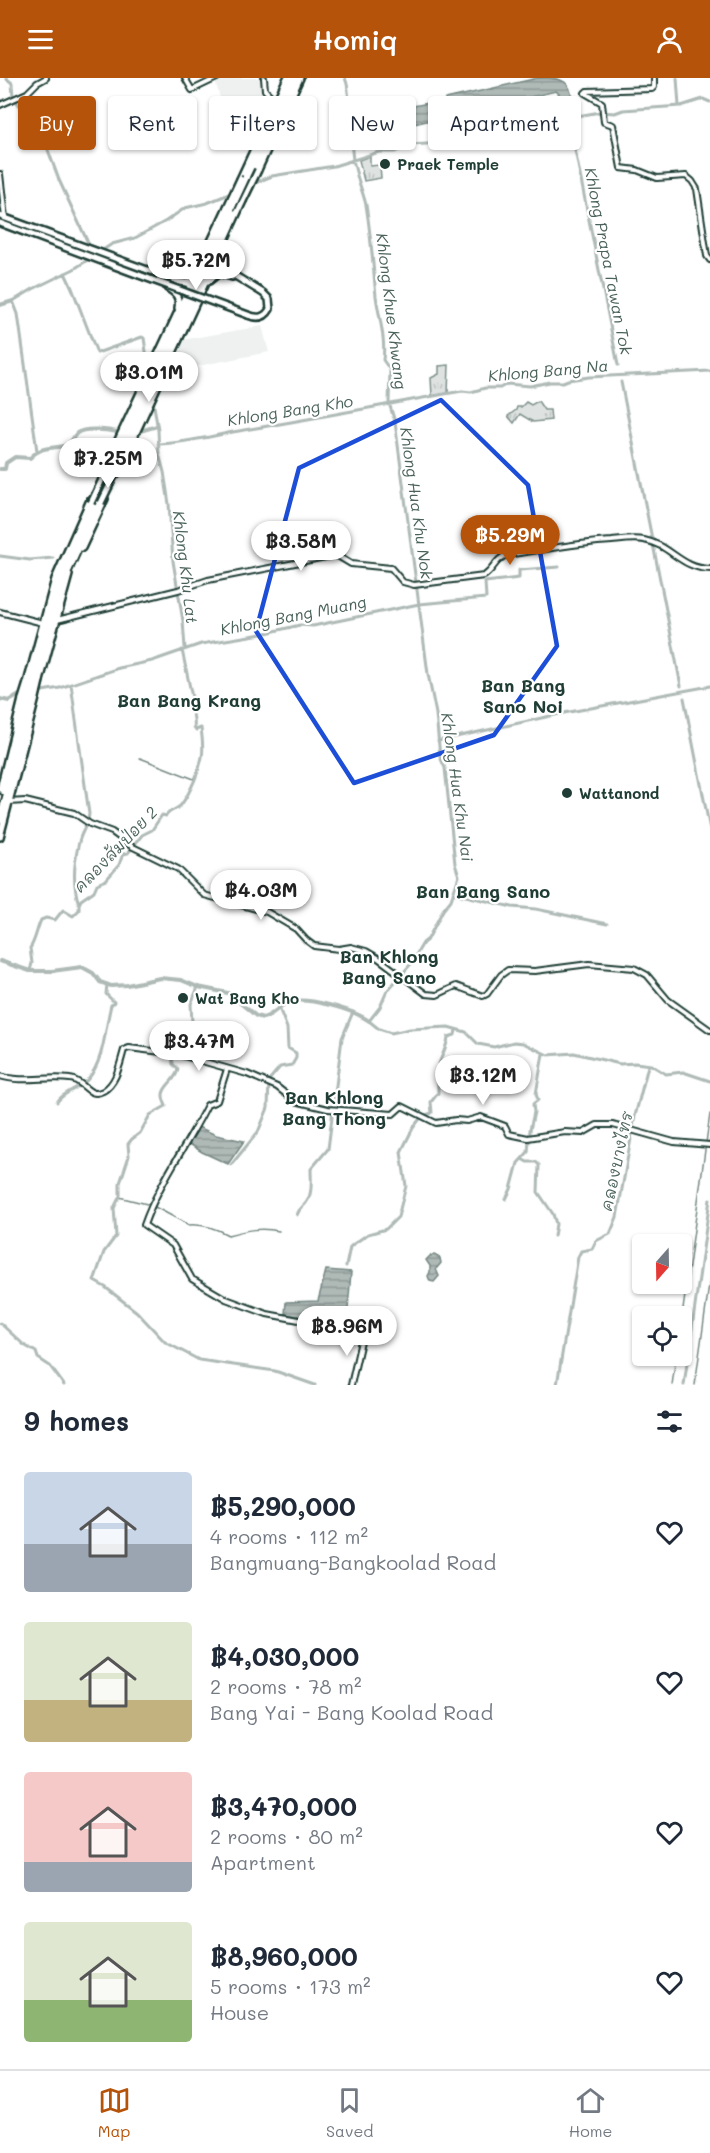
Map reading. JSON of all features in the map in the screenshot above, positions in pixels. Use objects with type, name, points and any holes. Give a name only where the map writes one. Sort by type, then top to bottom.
[{"type":"highway","points":[[280,96],[289,78]]},
{"type":"highway","points":[[289,96],[298,78]]},
{"type":"highway","points":[[34,682],[59,577],[129,433],[152,392],[241,202],[245,177],[257,150]]},
{"type":"highway","points":[[129,419],[152,392],[151,375],[229,208],[260,150]]},
{"type":"highway","points":[[202,283],[213,266]]},
{"type":"highway","points":[[0,803],[67,572],[119,458],[137,410]]},
{"type":"highway","points":[[119,458],[128,449]]},
{"type":"highway","points":[[0,820],[29,699]]},
{"type":"highway","points":[[10,764],[11,744]]},
{"type":"highway","points":[[10,780],[19,762]]},
{"type":"main road","points":[[291,96],[298,78]]},
{"type":"main road","points":[[253,150],[233,188],[254,181],[268,150]]},
{"type":"main road","points":[[152,392],[268,150]]},
{"type":"main road","points":[[245,177],[252,153]]},
{"type":"main road","points":[[87,538],[116,472],[113,465],[108,467],[55,579],[26,686],[42,686],[56,620],[68,579],[87,538],[128,449],[129,419],[229,208]]},
{"type":"main road","points":[[2,218],[140,274],[249,313],[257,314],[267,307],[267,300],[260,293],[226,274],[219,273],[214,276],[201,292]]},
{"type":"main road","points":[[2,218],[39,238]]},
{"type":"main road","points":[[14,221],[27,232]]},
{"type":"main road","points":[[0,225],[96,256],[136,266],[180,282],[188,282],[198,270]]},
{"type":"main road","points":[[0,225],[96,256],[167,288],[180,291],[183,286],[180,282]]},
{"type":"main road","points":[[222,247],[220,260],[224,269],[269,299],[270,307],[266,314],[256,318],[249,313]]},
{"type":"main road","points":[[115,264],[136,266]]},
{"type":"main road","points":[[115,264],[140,274]]},
{"type":"main road","points":[[167,288],[178,298],[179,304],[175,319]]},
{"type":"main road","points":[[74,536],[129,433]]},
{"type":"main road","points":[[34,682],[49,651]]},
{"type":"main road","points":[[34,682],[36,652]]},
{"type":"main road","points":[[0,837],[38,698],[21,699],[16,727]]},
{"type":"main road","points":[[0,789],[16,727],[29,699]]},
{"type":"main road","points":[[29,699],[29,727]]},
{"type":"street","points":[[0,105],[27,93],[46,78]]},
{"type":"street","points":[[185,78],[192,90],[217,78]]},
{"type":"street","points":[[264,78],[265,90],[271,96]]},
{"type":"street","points":[[654,78],[652,89],[585,92],[601,101],[605,123],[612,125],[621,168],[637,170],[657,178],[686,176],[692,180],[697,189],[706,249],[710,260]]},
{"type":"street","points":[[0,174],[2,218]]},
{"type":"street","points":[[56,620],[177,590],[210,579],[336,555],[351,564],[392,568],[403,582],[417,585],[484,576],[499,559],[507,555],[588,542],[645,540],[660,545],[693,567],[710,568]]},
{"type":"street","points":[[0,612],[43,623]]},
{"type":"street","points":[[9,802],[25,801],[67,810],[178,869],[204,895],[267,912],[296,929],[309,943],[316,946],[339,949],[351,947],[366,951],[429,995],[439,994],[456,986],[483,996],[508,970],[535,971],[589,964],[634,968],[647,975],[668,1000],[710,1030]]},
{"type":"street","points":[[0,1076],[15,1079],[71,1079],[94,1093],[107,1088],[127,1048],[177,1054],[268,1082],[295,1101],[334,1109],[393,1114],[401,1106],[438,1123],[454,1120],[466,1121],[480,1117],[505,1126],[509,1134],[530,1138],[565,1132],[583,1133],[600,1125],[616,1125],[676,1143],[708,1145]]},
{"type":"street","points":[[227,1069],[217,1101],[207,1105],[170,1171],[145,1226],[173,1245],[195,1282],[226,1299],[267,1314],[363,1332],[351,1385]]},
{"type":"highlighted area","points":[[441,400],[528,485],[557,646],[494,735],[354,783],[256,631],[299,468]]},
{"type":"shaded area","points":[[220,78],[264,78],[266,94],[220,96],[215,81]]},
{"type":"shaded area","points":[[538,78],[565,82],[572,96],[560,96],[556,91],[534,96],[458,96]]},
{"type":"shaded area","points":[[428,103],[428,121],[416,123],[416,105]]},
{"type":"shaded area","points":[[262,326],[269,352],[177,370],[182,340]]},
{"type":"shaded area","points":[[198,1127],[216,1135],[244,1141],[228,1164],[188,1143]]},
{"type":"shaded area","points":[[434,1255],[440,1258],[441,1263],[436,1269],[439,1276],[434,1282],[430,1281],[428,1276],[430,1266],[426,1260]]},
{"type":"shaded area","points":[[326,1270],[351,1272],[347,1321],[341,1324],[285,1314],[286,1302],[318,1301]]},
{"type":"green space","points":[[370,156],[370,166],[380,165],[381,178],[364,181],[359,160]]},
{"type":"green space","points":[[449,365],[448,393],[432,396],[431,378],[439,374],[439,366]]},
{"type":"green space","points":[[538,401],[544,410],[550,410],[551,420],[533,422],[520,414],[514,423],[508,416],[526,402],[531,405]]},
{"type":"waterway","points":[[6,78],[12,83],[13,97],[44,139],[59,180],[89,245],[103,250]]},
{"type":"waterway","name":"Khlong Hua Khu Nai","points":[[345,78],[353,158],[368,216],[376,296],[383,336],[383,360],[390,370],[389,403],[395,422],[428,674],[436,714],[440,757],[445,768],[455,864],[459,876],[451,900],[443,910],[428,939],[423,943],[410,965],[387,991],[380,1007],[369,1021],[379,1029],[391,1033],[410,1029],[448,1027],[466,1032],[478,1044],[494,1047],[514,1042],[523,1043],[548,1055],[574,1053],[620,1064],[651,1065],[666,1074],[683,1072],[710,1081]]},
{"type":"waterway","points":[[677,78],[679,106]]},
{"type":"waterway","points":[[243,188],[272,176],[334,166],[379,152],[395,152],[411,145],[442,143],[455,135],[468,136],[505,125],[521,126],[600,112],[615,113],[623,110],[681,106],[703,99],[710,102]]},
{"type":"waterway","name":"Khlong Prapa Tawan Tok","points":[[575,150],[618,365]]},
{"type":"waterway","points":[[37,451],[18,314],[13,301],[74,269],[112,244],[135,238],[185,208],[207,203],[234,192]]},
{"type":"waterway","name":"Khlong Khu Lat","points":[[65,273],[97,353],[142,337],[149,372]]},
{"type":"waterway","points":[[0,305],[13,301]]},
{"type":"waterway","name":"Khlong Bang Na","points":[[158,444],[462,391],[500,388],[507,384],[530,386],[589,377],[710,371]]},
{"type":"waterway","name":"Khlong Prapa Tawan Tok","points":[[621,382],[681,686]]},
{"type":"waterway","name":"Khlong Khu Lat","points":[[153,400],[159,454],[169,504],[173,561],[185,648]]},
{"type":"waterway","name":"Khlong Bang Kho","points":[[137,432],[157,426]]},
{"type":"waterway","name":"Khlong Bang Kho","points":[[0,469],[5,469],[6,463],[15,457],[30,458],[42,450],[67,445],[81,431],[100,430],[123,433]]},
{"type":"waterway","points":[[0,556],[30,560],[53,558]]},
{"type":"waterway","name":"Khlong Bang Muang","points":[[36,692],[60,688],[201,644],[300,625],[313,626],[419,604],[486,598],[485,582],[519,578],[519,570],[559,567]]},
{"type":"waterway","name":"คลองส้มป่อย 2","points":[[30,971],[32,963],[30,948],[41,920],[46,918],[55,920],[63,910],[73,916],[79,910],[81,900],[94,891],[97,884],[106,880],[119,865],[123,854],[128,853],[142,835],[152,830],[162,815],[166,816],[179,807],[191,788],[201,763],[203,743],[201,728],[196,730],[194,727],[193,702],[182,650]]},
{"type":"waterway","points":[[71,684],[89,814],[80,838],[75,865],[75,889],[79,904]]},
{"type":"waterway","points":[[438,741],[564,713],[710,686]]},
{"type":"waterway","name":"Khlong Bang Muang","points":[[0,699],[9,701],[23,693]]},
{"type":"waterway","name":"Khlong Prapa Tawan Tok","points":[[684,698],[710,830]]},
{"type":"waterway","points":[[140,758],[194,779]]},
{"type":"waterway","points":[[453,893],[512,907],[536,909],[607,924]]},
{"type":"waterway","points":[[0,961],[30,971],[82,967],[93,973],[100,982],[111,986],[160,978],[181,980],[198,987],[228,993],[256,1016],[263,1018],[287,1003],[305,1001],[341,1008],[369,1021]]},
{"type":"waterway","points":[[57,1102],[88,1079],[98,1063],[111,1005],[114,1002],[106,994],[107,984]]},
{"type":"waterway","points":[[198,987],[191,1004],[192,1023],[185,1032],[183,1048],[172,1055],[173,1064],[178,1069],[163,1092],[166,1106],[150,1115],[140,1133],[128,1144],[129,1156],[120,1183],[120,1196],[114,1208],[116,1236],[104,1252],[94,1281],[137,1312],[165,1342],[199,1360],[275,1371],[315,1385]]},
{"type":"waterway","points":[[231,1165],[258,1132],[268,1108],[269,1080],[280,1067],[292,1065],[296,1058],[296,1053],[288,1048],[287,1028],[279,1008]]},
{"type":"waterway","points":[[297,1215],[310,1195],[311,1169],[328,1149],[342,1038],[353,1012]]},
{"type":"waterway","points":[[346,1266],[350,1247],[368,1234],[386,1229],[398,1217],[406,1186],[401,1152],[422,1116],[432,1113],[431,1102],[438,1093],[439,1064],[448,1037],[455,1035],[456,1030]]},
{"type":"waterway","points":[[506,1199],[518,1163],[528,1152],[534,1112],[533,1104],[538,1100],[536,1094],[543,1054]]},
{"type":"waterway","name":"คลองบางไทร","points":[[557,1385],[578,1257],[581,1251],[592,1249],[596,1241],[610,1234],[617,1217],[635,1116],[648,1066]]},
{"type":"waterway","points":[[683,1306],[710,1114]]},
{"type":"waterway","points":[[522,1159],[527,1162],[536,1162],[539,1165],[538,1192],[553,1214],[556,1224],[554,1236]]},
{"type":"waterway","points":[[119,1197],[151,1205],[189,1225],[209,1227],[228,1235],[266,1229],[279,1231]]},
{"type":"waterway","name":"Khlong Prapa Tawan Tok","points":[[684,1385],[710,1199]]},
{"type":"waterway","points":[[695,1385],[710,1278]]},
{"type":"waterway","points":[[0,1323],[24,1345],[36,1352],[38,1358],[50,1366],[64,1385]]},
{"type":"waterway","points":[[672,1385],[675,1366]]},
{"type":"place","name":"Praek Temple","points":[[385,164]]},
{"type":"place","name":"Wattanond","points":[[567,793]]},
{"type":"place","name":"Wat Bang Kho","points":[[183,998]]},
{"type":"district","name":"Ban Bang Sano Noi","points":[[523,695]]},
{"type":"district","name":"Ban Bang Krang","points":[[189,700]]},
{"type":"district","name":"Ban Bang Sano","points":[[483,891]]},
{"type":"district","name":"Ban Khlong Bang Sano","points":[[389,966]]},
{"type":"district","name":"Ban Khlong Bang Thong","points":[[334,1107]]},
{"type":"water label","name":"Khlong Khue Khwang","points":[[392,311]]},
{"type":"water label","name":"Khlong Hua Khu Nok","points":[[417,503]]}]
